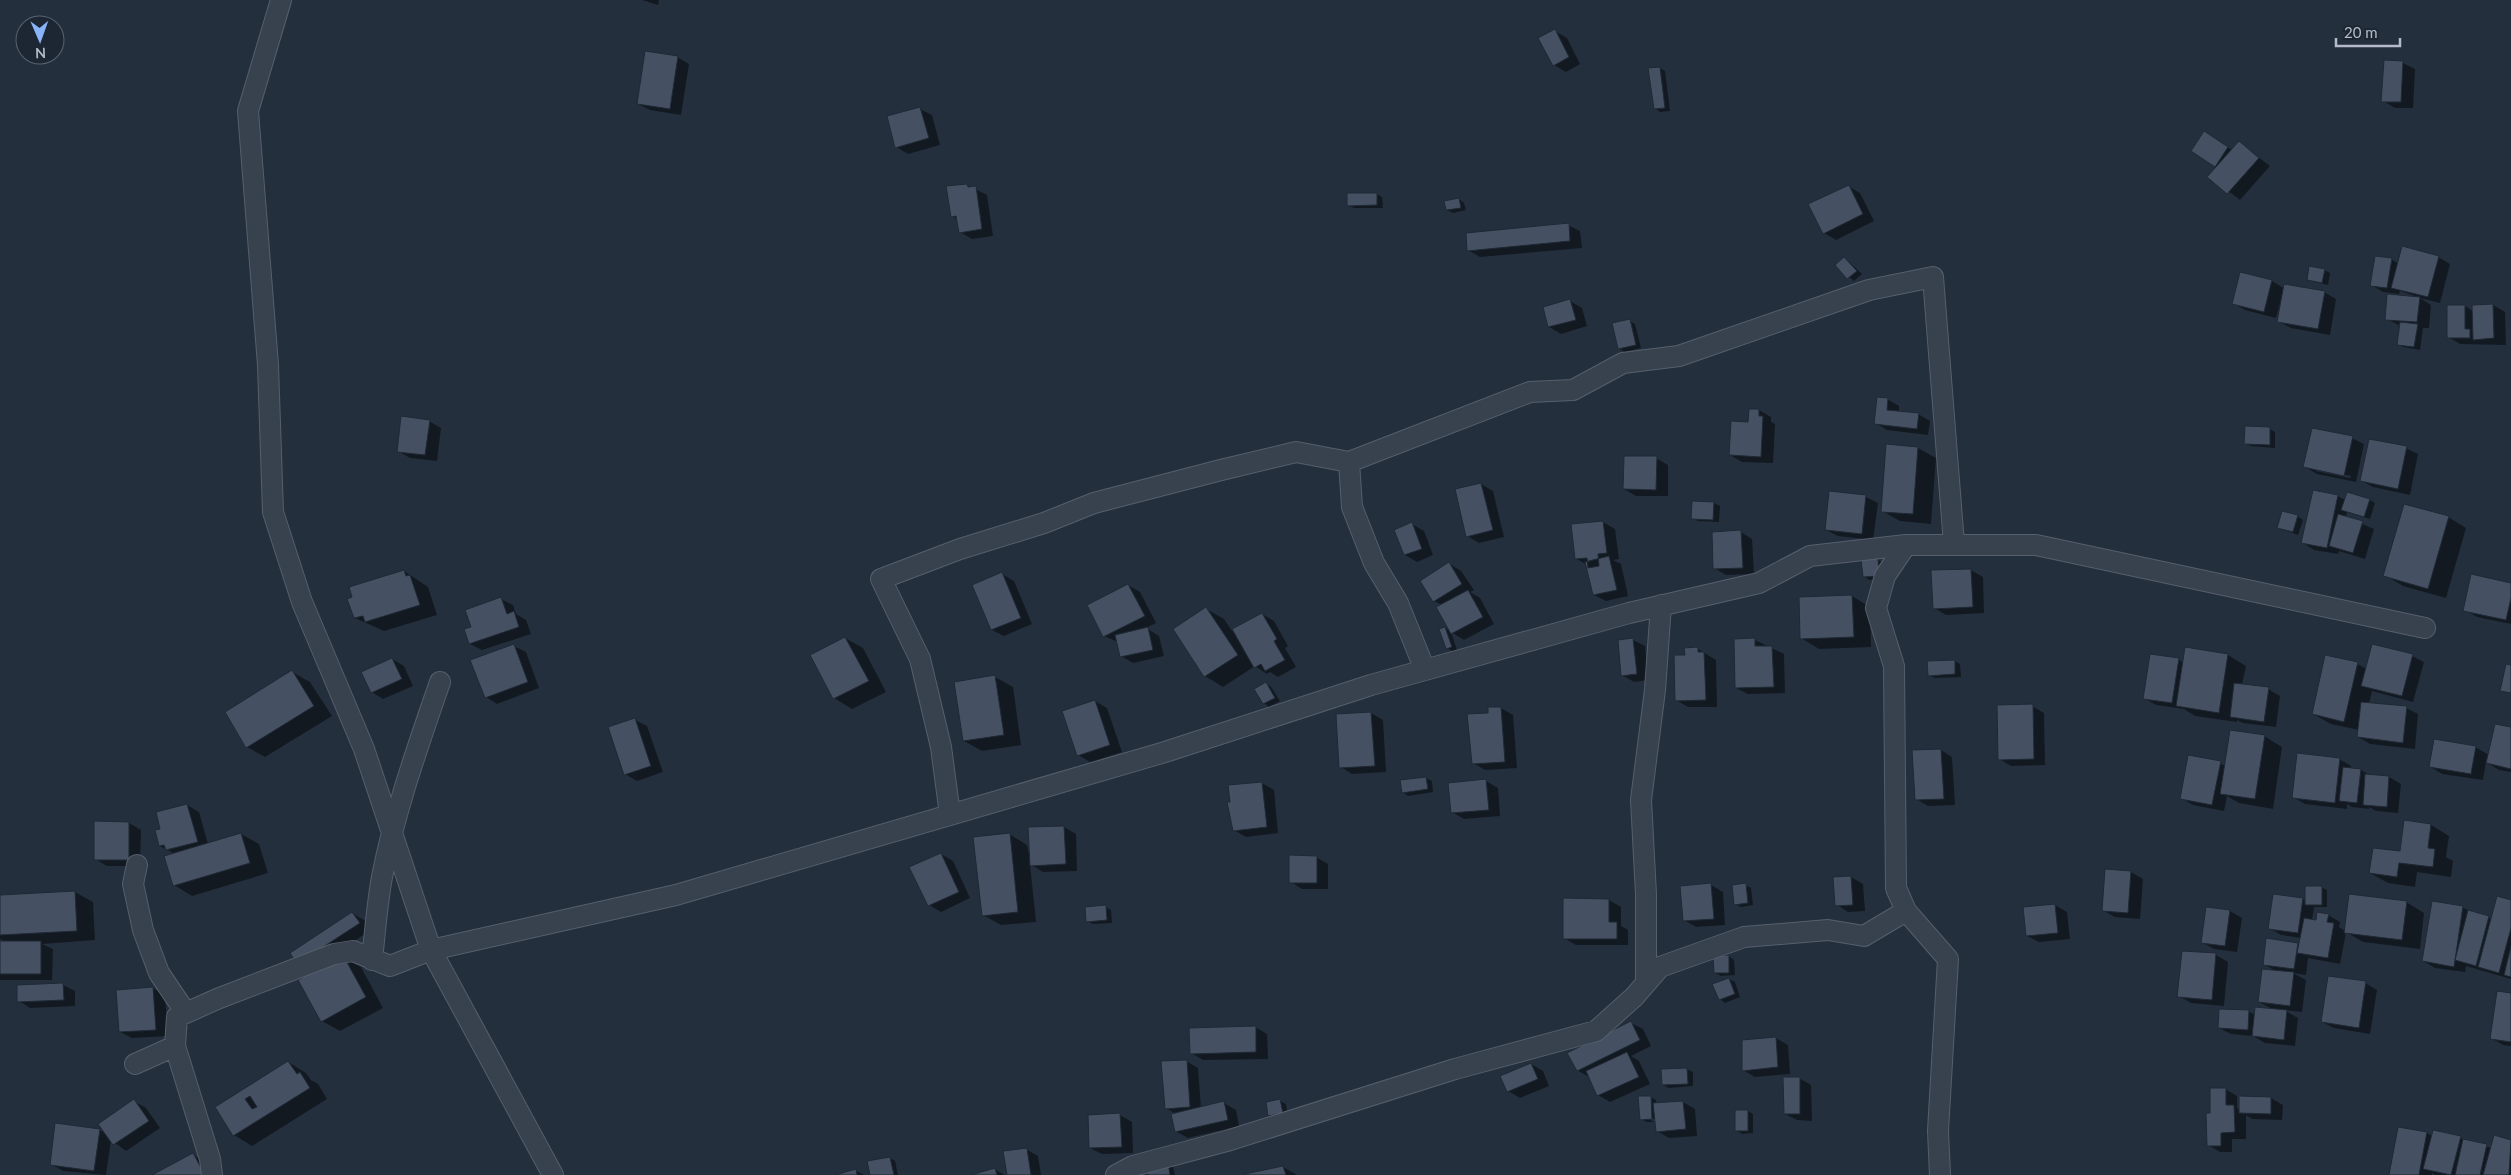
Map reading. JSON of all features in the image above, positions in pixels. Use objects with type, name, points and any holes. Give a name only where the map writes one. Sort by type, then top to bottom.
[{"type":"street","points":[[281,0],[248,111],[268,365],[273,512],[302,602],[364,749],[431,950],[553,1175]]},
{"type":"street","points":[[950,815],[941,747],[920,659],[881,579],[951,552],[1044,523],[1094,503],[1230,468],[1296,452],[1349,462],[1530,392],[1573,390],[1623,363],[1679,356],[1816,310],[1869,290],[1933,277],[1954,544]]},
{"type":"street","points":[[1349,462],[1352,507],[1374,563],[1398,603],[1425,670]]},
{"type":"street","points":[[1906,545],[1885,576],[1876,608],[1894,666],[1896,888],[1906,910],[1948,959],[1938,1131],[1940,1175]]},
{"type":"street","points":[[212,1175],[210,1159],[175,1046],[177,1017],[334,954],[353,952],[390,966],[431,950],[676,896],[1165,752],[1371,685],[1661,605],[1759,583],[1810,556],[1906,545],[2036,545],[2425,628]]},
{"type":"street","points":[[1646,983],[1646,894],[1641,800],[1655,690],[1661,605]]},
{"type":"street","points":[[372,960],[382,877],[392,835],[414,758],[440,682]]},
{"type":"street","points":[[138,865],[133,884],[142,930],[159,972],[186,1013]]},
{"type":"street","points":[[1116,1175],[1133,1166],[1230,1140],[1455,1069],[1596,1031],[1660,967],[1744,937],[1828,930],[1864,936],[1906,910]]},
{"type":"street","points":[[135,1064],[175,1046]]},
{"type":"building","points":[[1555,29],[1569,57],[1553,66],[1538,38]]},
{"type":"building","points":[[645,51],[678,56],[670,109],[637,104]]},
{"type":"building","points":[[2384,60],[2403,61],[2401,102],[2381,102]]},
{"type":"building","points":[[1660,67],[1665,108],[1654,109],[1648,68]]},
{"type":"building","points":[[920,107],[929,138],[895,148],[887,116]]},
{"type":"building","points":[[2204,131],[2228,147],[2215,167],[2191,151]]},
{"type":"building","points":[[2239,141],[2259,158],[2227,194],[2207,177]]},
{"type":"building","points":[[967,184],[968,187],[976,186],[982,229],[959,233],[956,216],[951,217],[946,186]]},
{"type":"building","points":[[1849,185],[1863,214],[1823,234],[1808,204]]},
{"type":"building","points":[[1347,193],[1377,193],[1377,205],[1347,206]]},
{"type":"building","points":[[1459,198],[1461,208],[1446,210],[1444,201]]},
{"type":"building","points":[[1569,223],[1570,241],[1467,251],[1466,233]]},
{"type":"building","points":[[2402,246],[2439,256],[2428,297],[2391,288]]},
{"type":"building","points":[[2375,256],[2392,258],[2387,288],[2370,286]]},
{"type":"building","points":[[1844,257],[1857,271],[1847,279],[1835,265]]},
{"type":"building","points":[[2309,266],[2325,269],[2322,283],[2307,280]]},
{"type":"building","points":[[2240,272],[2272,280],[2264,312],[2232,304]]},
{"type":"building","points":[[2284,284],[2325,291],[2318,329],[2277,322]]},
{"type":"building","points":[[2387,294],[2420,297],[2417,322],[2385,320]]},
{"type":"building","points":[[1570,299],[1576,320],[1548,327],[1543,307]]},
{"type":"building","points":[[2493,304],[2494,338],[2473,340],[2472,305]]},
{"type":"building","points":[[2447,305],[2465,305],[2465,329],[2470,329],[2470,338],[2447,338]]},
{"type":"building","points":[[1630,319],[1636,345],[1618,349],[1612,323]]},
{"type":"building","points":[[2400,322],[2418,324],[2414,347],[2397,345]]},
{"type":"building","points":[[1877,397],[1888,398],[1887,410],[1919,413],[1917,429],[1874,424]]},
{"type":"building","points":[[1749,409],[1759,409],[1759,416],[1763,416],[1761,457],[1729,455],[1731,421],[1748,422]]},
{"type":"building","points":[[401,416],[430,420],[425,455],[397,452]]},
{"type":"building","points":[[2245,426],[2270,427],[2270,445],[2244,444]]},
{"type":"building","points":[[2312,428],[2353,436],[2344,476],[2303,467]]},
{"type":"building","points":[[2369,439],[2407,446],[2398,489],[2360,481]]},
{"type":"building","points":[[1886,444],[1918,447],[1913,514],[1881,512]]},
{"type":"building","points":[[1624,456],[1657,456],[1656,490],[1623,489]]},
{"type":"building","points":[[1481,483],[1493,530],[1466,537],[1455,489]]},
{"type":"building","points":[[2313,490],[2338,495],[2327,548],[2301,543]]},
{"type":"building","points":[[1829,491],[1866,495],[1862,534],[1825,530]]},
{"type":"building","points":[[2347,492],[2370,499],[2364,517],[2341,510]]},
{"type":"building","points":[[1692,501],[1714,502],[1713,520],[1691,519]]},
{"type":"building","points":[[2404,504],[2449,516],[2428,589],[2383,576]]},
{"type":"building","points":[[2282,511],[2298,515],[2293,532],[2277,528]]},
{"type":"building","points":[[2338,514],[2363,521],[2353,553],[2329,546]]},
{"type":"building","points":[[1603,521],[1607,553],[1598,554],[1599,566],[1588,568],[1587,558],[1575,559],[1571,524]]},
{"type":"building","points":[[1412,522],[1422,549],[1404,555],[1394,530]]},
{"type":"building","points":[[1741,530],[1743,568],[1713,569],[1712,532]]},
{"type":"building","points":[[1609,556],[1617,590],[1593,595],[1585,562]]},
{"type":"building","points":[[1878,558],[1879,576],[1863,577],[1861,560]]},
{"type":"building","points":[[1449,562],[1462,584],[1433,602],[1420,581]]},
{"type":"building","points":[[1971,569],[1973,607],[1933,609],[1931,570]]},
{"type":"building","points":[[404,570],[406,576],[410,575],[420,605],[365,622],[363,616],[354,618],[347,599],[352,597],[349,587]]},
{"type":"building","points":[[1002,572],[1021,618],[991,630],[972,585]]},
{"type":"building","points":[[2471,574],[2511,583],[2511,598],[2506,620],[2463,611]]},
{"type":"building","points":[[1128,584],[1145,616],[1103,637],[1087,605]]},
{"type":"building","points":[[1468,590],[1483,617],[1451,634],[1436,607]]},
{"type":"building","points":[[1852,595],[1854,637],[1800,639],[1799,597]]},
{"type":"building","points":[[501,597],[507,614],[514,611],[519,627],[469,644],[464,629],[471,627],[465,610]]},
{"type":"building","points":[[1206,607],[1238,655],[1204,677],[1173,629]]},
{"type":"building","points":[[1262,613],[1277,639],[1274,641],[1285,660],[1265,671],[1261,664],[1254,668],[1232,629]]},
{"type":"building","points":[[1148,627],[1153,650],[1120,657],[1115,635]]},
{"type":"building","points":[[1445,627],[1452,647],[1446,649],[1439,629]]},
{"type":"building","points":[[845,637],[869,681],[833,699],[810,655]]},
{"type":"building","points":[[1633,638],[1637,674],[1621,676],[1618,640]]},
{"type":"building","points":[[1755,638],[1755,646],[1772,646],[1774,687],[1735,688],[1734,639]]},
{"type":"building","points":[[514,644],[528,682],[485,698],[470,660]]},
{"type":"building","points":[[2372,644],[2413,654],[2402,696],[2361,686]]},
{"type":"building","points":[[1698,647],[1698,652],[1704,652],[1706,700],[1675,701],[1674,655],[1685,655],[1684,648]]},
{"type":"building","points":[[2185,647],[2228,654],[2219,713],[2176,706]]},
{"type":"building","points":[[2150,654],[2179,658],[2172,703],[2143,699]]},
{"type":"building","points":[[2325,655],[2358,662],[2344,722],[2312,714]]},
{"type":"building","points":[[392,658],[402,679],[371,693],[361,672]]},
{"type":"building","points":[[1955,660],[1955,674],[1928,676],[1927,661]]},
{"type":"building","points":[[2506,664],[2511,665],[2511,693],[2500,691]]},
{"type":"building","points":[[292,670],[314,706],[246,748],[225,712]]},
{"type":"building","points":[[995,675],[1004,735],[963,741],[954,682]]},
{"type":"building","points":[[1266,682],[1275,698],[1263,704],[1254,689]]},
{"type":"building","points":[[2234,683],[2269,687],[2264,722],[2230,717]]},
{"type":"building","points":[[1095,700],[1110,745],[1077,756],[1062,711]]},
{"type":"building","points":[[2361,702],[2407,706],[2403,743],[2357,737]]},
{"type":"building","points":[[2033,704],[2034,759],[1998,760],[1997,705]]},
{"type":"building","points":[[1488,707],[1501,707],[1505,762],[1472,764],[1467,714],[1488,713]]},
{"type":"building","points":[[1371,712],[1375,766],[1339,768],[1336,714]]},
{"type":"building","points":[[635,718],[651,766],[624,775],[608,727]]},
{"type":"building","points":[[2495,724],[2511,727],[2511,769],[2486,763]]},
{"type":"building","points":[[2230,730],[2265,735],[2255,799],[2220,794]]},
{"type":"building","points":[[2434,739],[2476,746],[2471,774],[2429,767]]},
{"type":"building","points":[[1941,749],[1944,799],[1915,800],[1912,750]]},
{"type":"building","points":[[2297,753],[2340,758],[2335,803],[2292,798]]},
{"type":"building","points":[[2188,755],[2221,761],[2212,805],[2180,799]]},
{"type":"building","points":[[2343,767],[2361,769],[2357,803],[2339,801]]},
{"type":"building","points":[[2365,774],[2389,776],[2387,807],[2363,805]]},
{"type":"building","points":[[1426,777],[1428,789],[1402,793],[1400,780]]},
{"type":"building","points":[[1486,779],[1489,810],[1451,813],[1448,783]]},
{"type":"building","points":[[1262,782],[1267,827],[1233,831],[1227,802],[1230,802],[1228,785]]},
{"type":"building","points":[[187,804],[198,842],[166,850],[164,845],[159,846],[155,830],[160,829],[156,812]]},
{"type":"building","points":[[2404,820],[2431,824],[2428,848],[2435,849],[2433,867],[2399,863],[2397,877],[2369,873],[2373,848],[2400,851]]},
{"type":"building","points":[[94,821],[129,822],[129,860],[94,860]]},
{"type":"building","points":[[1064,826],[1066,864],[1030,866],[1028,827]]},
{"type":"building","points":[[241,833],[250,863],[173,886],[164,856]]},
{"type":"building","points":[[1010,833],[1018,912],[982,916],[973,837]]},
{"type":"building","points":[[941,853],[959,892],[928,906],[909,867]]},
{"type":"building","points":[[1289,855],[1317,856],[1317,883],[1289,883]]},
{"type":"building","points":[[2105,869],[2131,871],[2128,913],[2102,911]]},
{"type":"building","points":[[1851,876],[1853,905],[1835,906],[1833,877]]},
{"type":"building","points":[[1711,883],[1714,919],[1683,921],[1680,886]]},
{"type":"building","points":[[1746,883],[1748,903],[1734,905],[1732,885]]},
{"type":"building","points":[[2305,886],[2322,886],[2322,905],[2305,905]]},
{"type":"building","points":[[75,891],[77,931],[0,935],[0,895]]},
{"type":"building","points":[[2273,894],[2303,898],[2298,933],[2268,929]]},
{"type":"building","points":[[2349,894],[2407,901],[2402,940],[2344,933]]},
{"type":"building","points":[[2497,896],[2511,900],[2511,928],[2499,973],[2478,967]]},
{"type":"building","points":[[1563,898],[1609,899],[1609,922],[1617,922],[1617,939],[1563,939]]},
{"type":"building","points":[[2432,901],[2463,906],[2454,967],[2422,961]]},
{"type":"building","points":[[2055,904],[2058,933],[2026,936],[2023,907]]},
{"type":"building","points":[[1106,905],[1107,920],[1086,922],[1085,907]]},
{"type":"building","points":[[2206,907],[2230,910],[2225,946],[2201,943]]},
{"type":"building","points":[[2468,910],[2489,916],[2476,966],[2455,960]]},
{"type":"building","points":[[352,912],[360,923],[297,964],[290,953]]},
{"type":"building","points":[[2317,912],[2329,914],[2327,922],[2334,923],[2328,958],[2297,953],[2304,918],[2316,920]]},
{"type":"building","points":[[2266,938],[2298,943],[2294,969],[2263,965]]},
{"type":"building","points":[[0,941],[41,941],[41,974],[0,974]]},
{"type":"building","points":[[2511,946],[2511,977],[2504,975]]},
{"type":"building","points":[[2182,951],[2216,953],[2212,1000],[2177,997]]},
{"type":"building","points":[[343,955],[366,997],[321,1022],[298,980]]},
{"type":"building","points":[[1729,955],[1729,973],[1714,973],[1713,956]]},
{"type":"building","points":[[2262,969],[2294,972],[2290,1006],[2258,1002]]},
{"type":"building","points":[[2328,976],[2366,981],[2359,1028],[2321,1022]]},
{"type":"building","points":[[1729,978],[1735,994],[1719,1000],[1712,984]]},
{"type":"building","points":[[63,983],[64,1000],[17,1002],[17,985]]},
{"type":"building","points":[[153,987],[156,1030],[119,1032],[116,990]]},
{"type":"building","points":[[2497,991],[2511,993],[2511,1042],[2490,1039]]},
{"type":"building","points":[[2255,1007],[2287,1010],[2284,1040],[2252,1036]]},
{"type":"building","points":[[2219,1009],[2249,1010],[2248,1030],[2218,1028]]},
{"type":"building","points":[[1631,1021],[1640,1040],[1577,1071],[1567,1053]]},
{"type":"building","points":[[1256,1026],[1256,1052],[1190,1054],[1189,1028]]},
{"type":"building","points":[[1776,1037],[1778,1067],[1742,1071],[1742,1040]]},
{"type":"building","points":[[1627,1052],[1639,1077],[1597,1096],[1586,1071]]},
{"type":"building","points":[[1187,1060],[1190,1107],[1165,1109],[1161,1061]]},
{"type":"building","points":[[288,1061],[297,1074],[300,1072],[310,1088],[233,1136],[215,1107]],"holes":[[[250,1096],[257,1107],[252,1109],[245,1099]]]},
{"type":"building","points":[[1531,1063],[1538,1079],[1507,1092],[1500,1076]]},
{"type":"building","points":[[1687,1068],[1688,1084],[1662,1085],[1661,1069]]},
{"type":"building","points":[[1783,1077],[1800,1077],[1800,1114],[1784,1114]]},
{"type":"building","points":[[2210,1088],[2226,1088],[2226,1105],[2234,1105],[2235,1132],[2221,1133],[2221,1146],[2207,1146],[2206,1113],[2210,1113]]},
{"type":"building","points":[[1638,1096],[1651,1096],[1652,1119],[1640,1120]]},
{"type":"building","points":[[2239,1096],[2271,1097],[2271,1114],[2239,1113]]},
{"type":"building","points":[[134,1099],[149,1121],[113,1145],[98,1124]]},
{"type":"building","points":[[1280,1099],[1283,1113],[1268,1116],[1266,1102]]},
{"type":"building","points":[[1224,1101],[1228,1120],[1175,1132],[1171,1114]]},
{"type":"building","points":[[1683,1101],[1686,1129],[1656,1132],[1653,1103]]},
{"type":"building","points":[[1735,1110],[1748,1110],[1748,1131],[1735,1131]]},
{"type":"building","points":[[1120,1113],[1122,1147],[1089,1148],[1088,1115]]},
{"type":"building","points":[[55,1123],[100,1129],[94,1171],[50,1165]]},
{"type":"building","points":[[2398,1127],[2427,1132],[2419,1175],[2389,1175]]},
{"type":"building","points":[[2433,1130],[2461,1136],[2451,1175],[2423,1169]]},
{"type":"building","points":[[2494,1135],[2511,1140],[2509,1175],[2483,1175]]},
{"type":"building","points":[[2463,1139],[2487,1144],[2480,1175],[2455,1175]]},
{"type":"building","points":[[1027,1148],[1031,1175],[1007,1175],[1003,1151]]},
{"type":"building","points":[[193,1153],[205,1175],[152,1175]]},
{"type":"building","points":[[890,1157],[894,1175],[870,1175],[867,1161]]},
{"type":"building","points":[[1168,1162],[1170,1175],[1148,1175],[1146,1166]]},
{"type":"building","points":[[1283,1166],[1286,1175],[1245,1174]]},
{"type":"building","points":[[995,1168],[997,1175],[971,1175]]},
{"type":"building","points":[[856,1169],[857,1175],[835,1175]]}]
